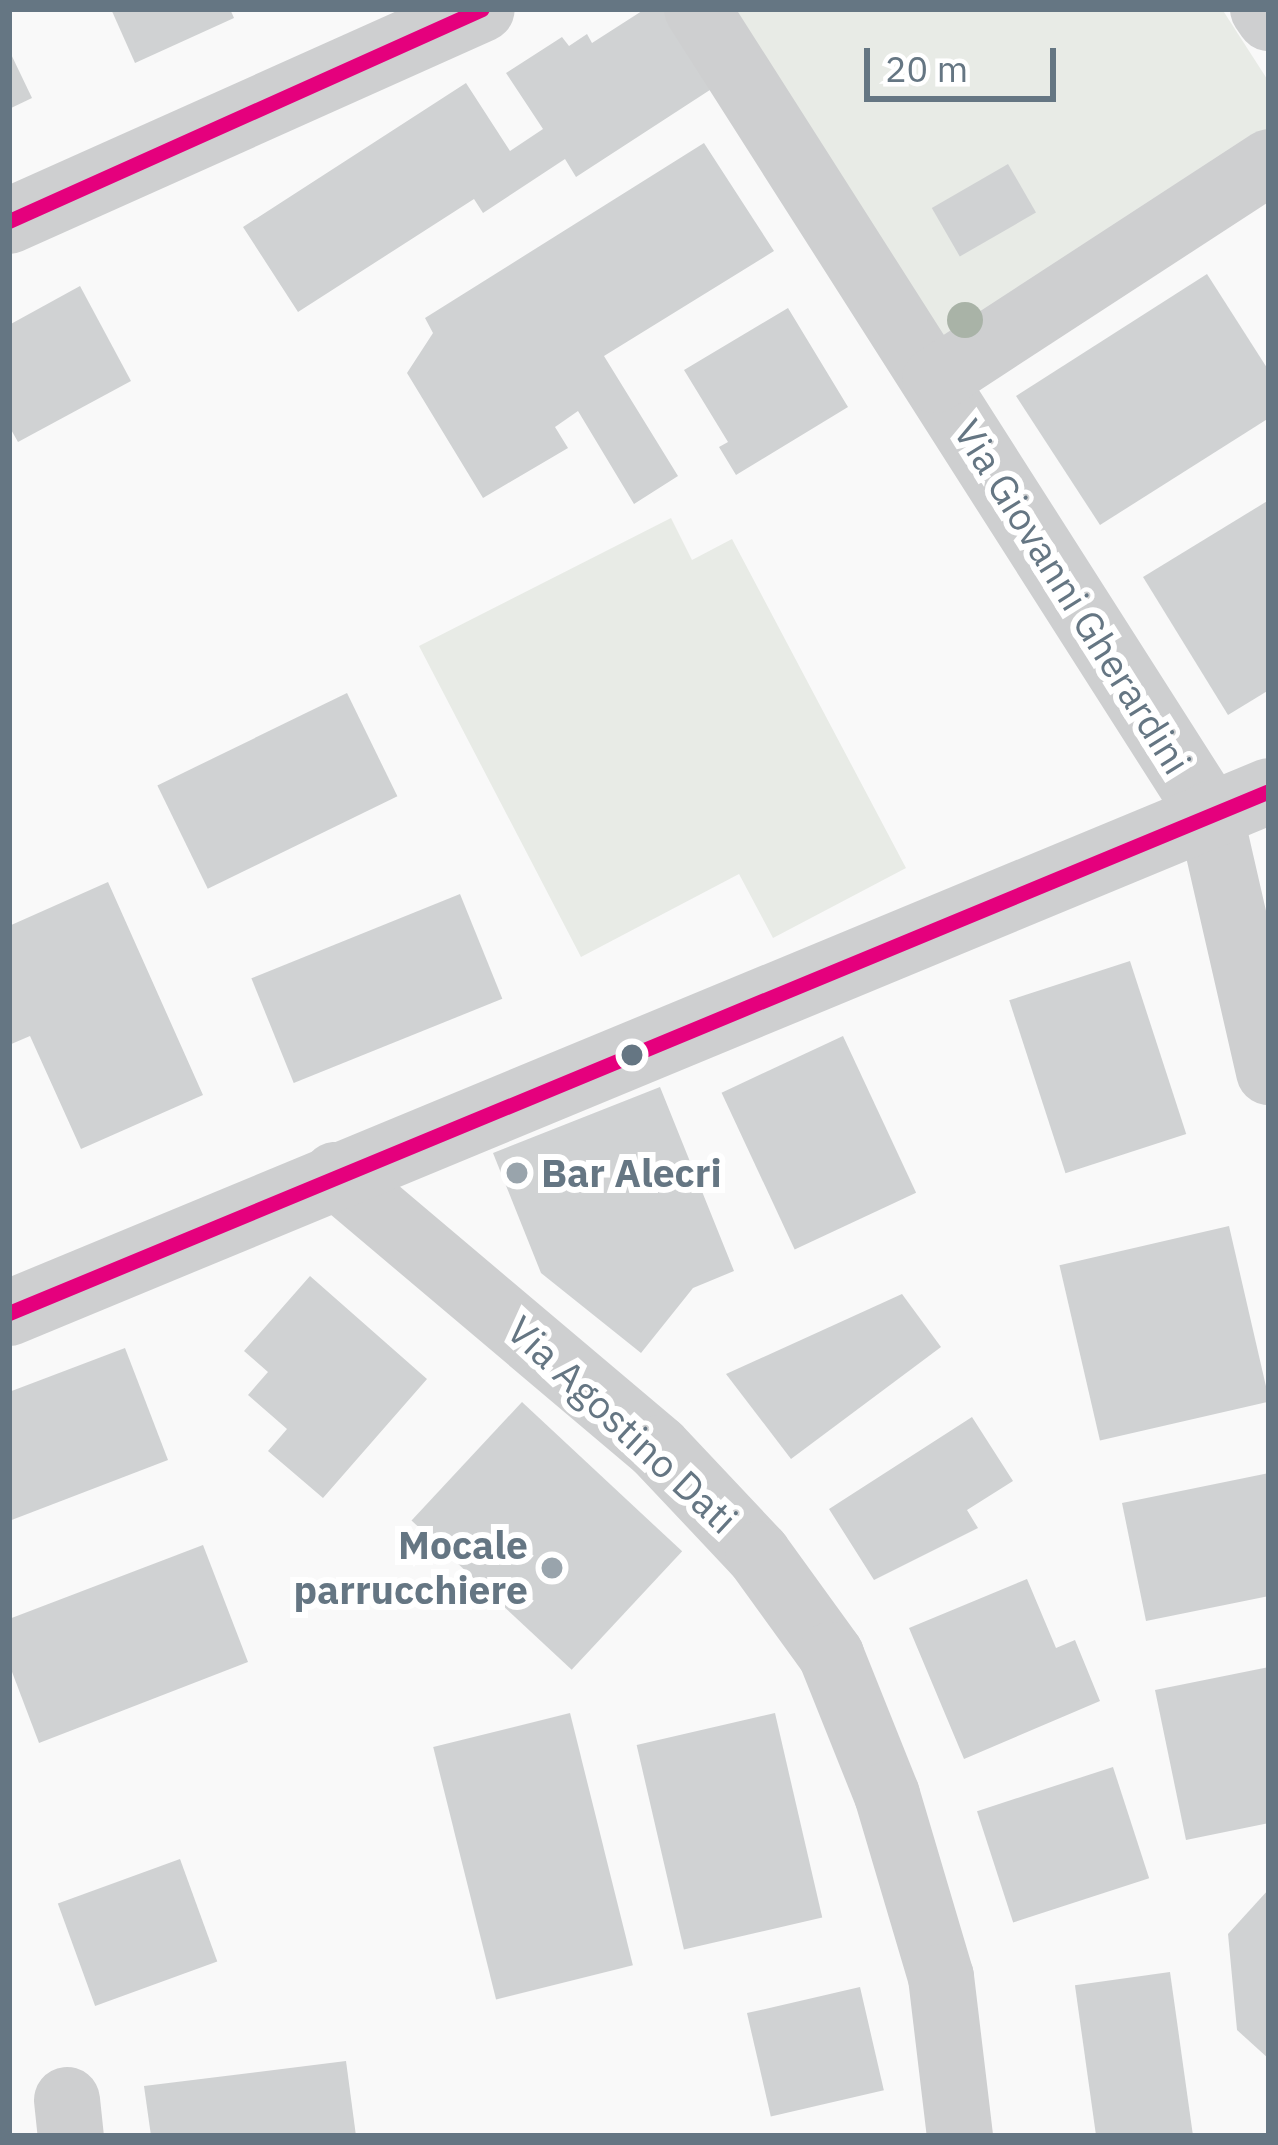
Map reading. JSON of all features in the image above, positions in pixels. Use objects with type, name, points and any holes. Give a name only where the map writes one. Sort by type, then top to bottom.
[{"type":"street","points":[[9,221],[482,9]]},
{"type":"street","name":"Via Giovanni Gherardini","points":[[697,9],[935,380],[1240,802],[1269,1072]]},
{"type":"street","points":[[1263,9],[1269,18]]},
{"type":"street","points":[[935,380],[1269,162]]},
{"type":"street","points":[[9,1313],[1240,802]]},
{"type":"street","name":"Via Agostino Dati","points":[[335,1174],[658,1448],[758,1554],[831,1655],[887,1795],[941,1977],[960,2136]]},
{"type":"shaded area","points":[[722,9],[1222,9],[1269,82],[1269,140],[945,346]]},
{"type":"shaded area","points":[[671,518],[692,560],[732,539],[906,868],[773,938],[739,874],[581,957],[419,646]]},
{"type":"building","points":[[111,9],[230,9],[234,18],[135,63]]},
{"type":"building","points":[[645,9],[667,9],[716,86],[576,177],[565,159],[483,213],[474,199],[298,312],[243,227],[466,83],[510,151],[543,129],[506,73],[562,37],[569,46],[587,34],[592,43]]},
{"type":"building","points":[[9,50],[32,98],[9,109]]},
{"type":"building","points":[[704,143],[774,251],[604,356],[678,476],[634,504],[578,411],[555,427],[568,448],[483,498],[407,373],[433,333],[425,318]]},
{"type":"building","points":[[1008,164],[1036,212],[960,256],[932,208]]},
{"type":"building","points":[[1207,274],[1269,371],[1269,418],[1100,525],[1016,396]]},
{"type":"building","points":[[80,286],[131,381],[18,442],[9,426],[9,325]]},
{"type":"building","points":[[788,308],[848,407],[736,475],[719,447],[728,442],[684,370]]},
{"type":"building","points":[[1269,500],[1269,690],[1228,715],[1143,577]]},
{"type":"building","points":[[347,693],[397,796],[208,889],[157,785]]},
{"type":"building","points":[[108,882],[203,1095],[81,1149],[30,1036],[9,1045],[9,926]]},
{"type":"building","points":[[460,894],[502,999],[294,1083],[251,978]]},
{"type":"building","points":[[1130,961],[1186,1134],[1065,1173],[1009,1000]]},
{"type":"building","points":[[843,1036],[916,1193],[795,1249],[722,1093]]},
{"type":"building","points":[[660,1087],[734,1271],[693,1288],[641,1353],[541,1273],[493,1153]]},
{"type":"building","points":[[1229,1226],[1269,1402],[1100,1441],[1059,1265]]},
{"type":"building","points":[[310,1276],[427,1379],[323,1498],[268,1451],[287,1429],[248,1395],[268,1372],[244,1351]]},
{"type":"building","points":[[902,1294],[941,1347],[791,1459],[726,1374]]},
{"type":"building","points":[[125,1348],[168,1460],[9,1521],[9,1392]]},
{"type":"building","points":[[522,1402],[682,1551],[572,1670],[412,1520]]},
{"type":"building","points":[[972,1417],[1013,1481],[967,1510],[978,1528],[874,1580],[829,1509]]},
{"type":"building","points":[[1269,1473],[1269,1596],[1146,1621],[1122,1503]]},
{"type":"building","points":[[203,1545],[248,1662],[39,1743],[9,1664],[9,1619]]},
{"type":"building","points":[[1027,1579],[1056,1648],[1075,1640],[1100,1701],[964,1759],[909,1628]]},
{"type":"building","points":[[1269,1667],[1269,1823],[1186,1840],[1155,1690]]},
{"type":"building","points":[[570,1713],[633,1965],[496,1999],[433,1747]]},
{"type":"building","points":[[775,1713],[822,1918],[684,1950],[637,1745]]},
{"type":"building","points":[[1113,1767],[1149,1878],[1013,1922],[977,1811]]},
{"type":"building","points":[[180,1859],[217,1961],[95,2006],[58,1903]]},
{"type":"building","points":[[1269,1889],[1269,2059],[1237,2030],[1228,1934]]},
{"type":"building","points":[[1170,1972],[1193,2135],[1096,2136],[1075,1985]]},
{"type":"building","points":[[860,1987],[884,2090],[771,2116],[747,2013]]},
{"type":"building","points":[[346,2061],[356,2136],[151,2136],[144,2086]]},
{"type":"transit line","points":[[9,221],[482,9]]},
{"type":"transit line","points":[[9,1313],[1269,791]]},
{"type":"place","name":"Bar Alecri","points":[[517,1173]]},
{"type":"place","name":"Mocale parrucchiere","points":[[552,1568]]}]
